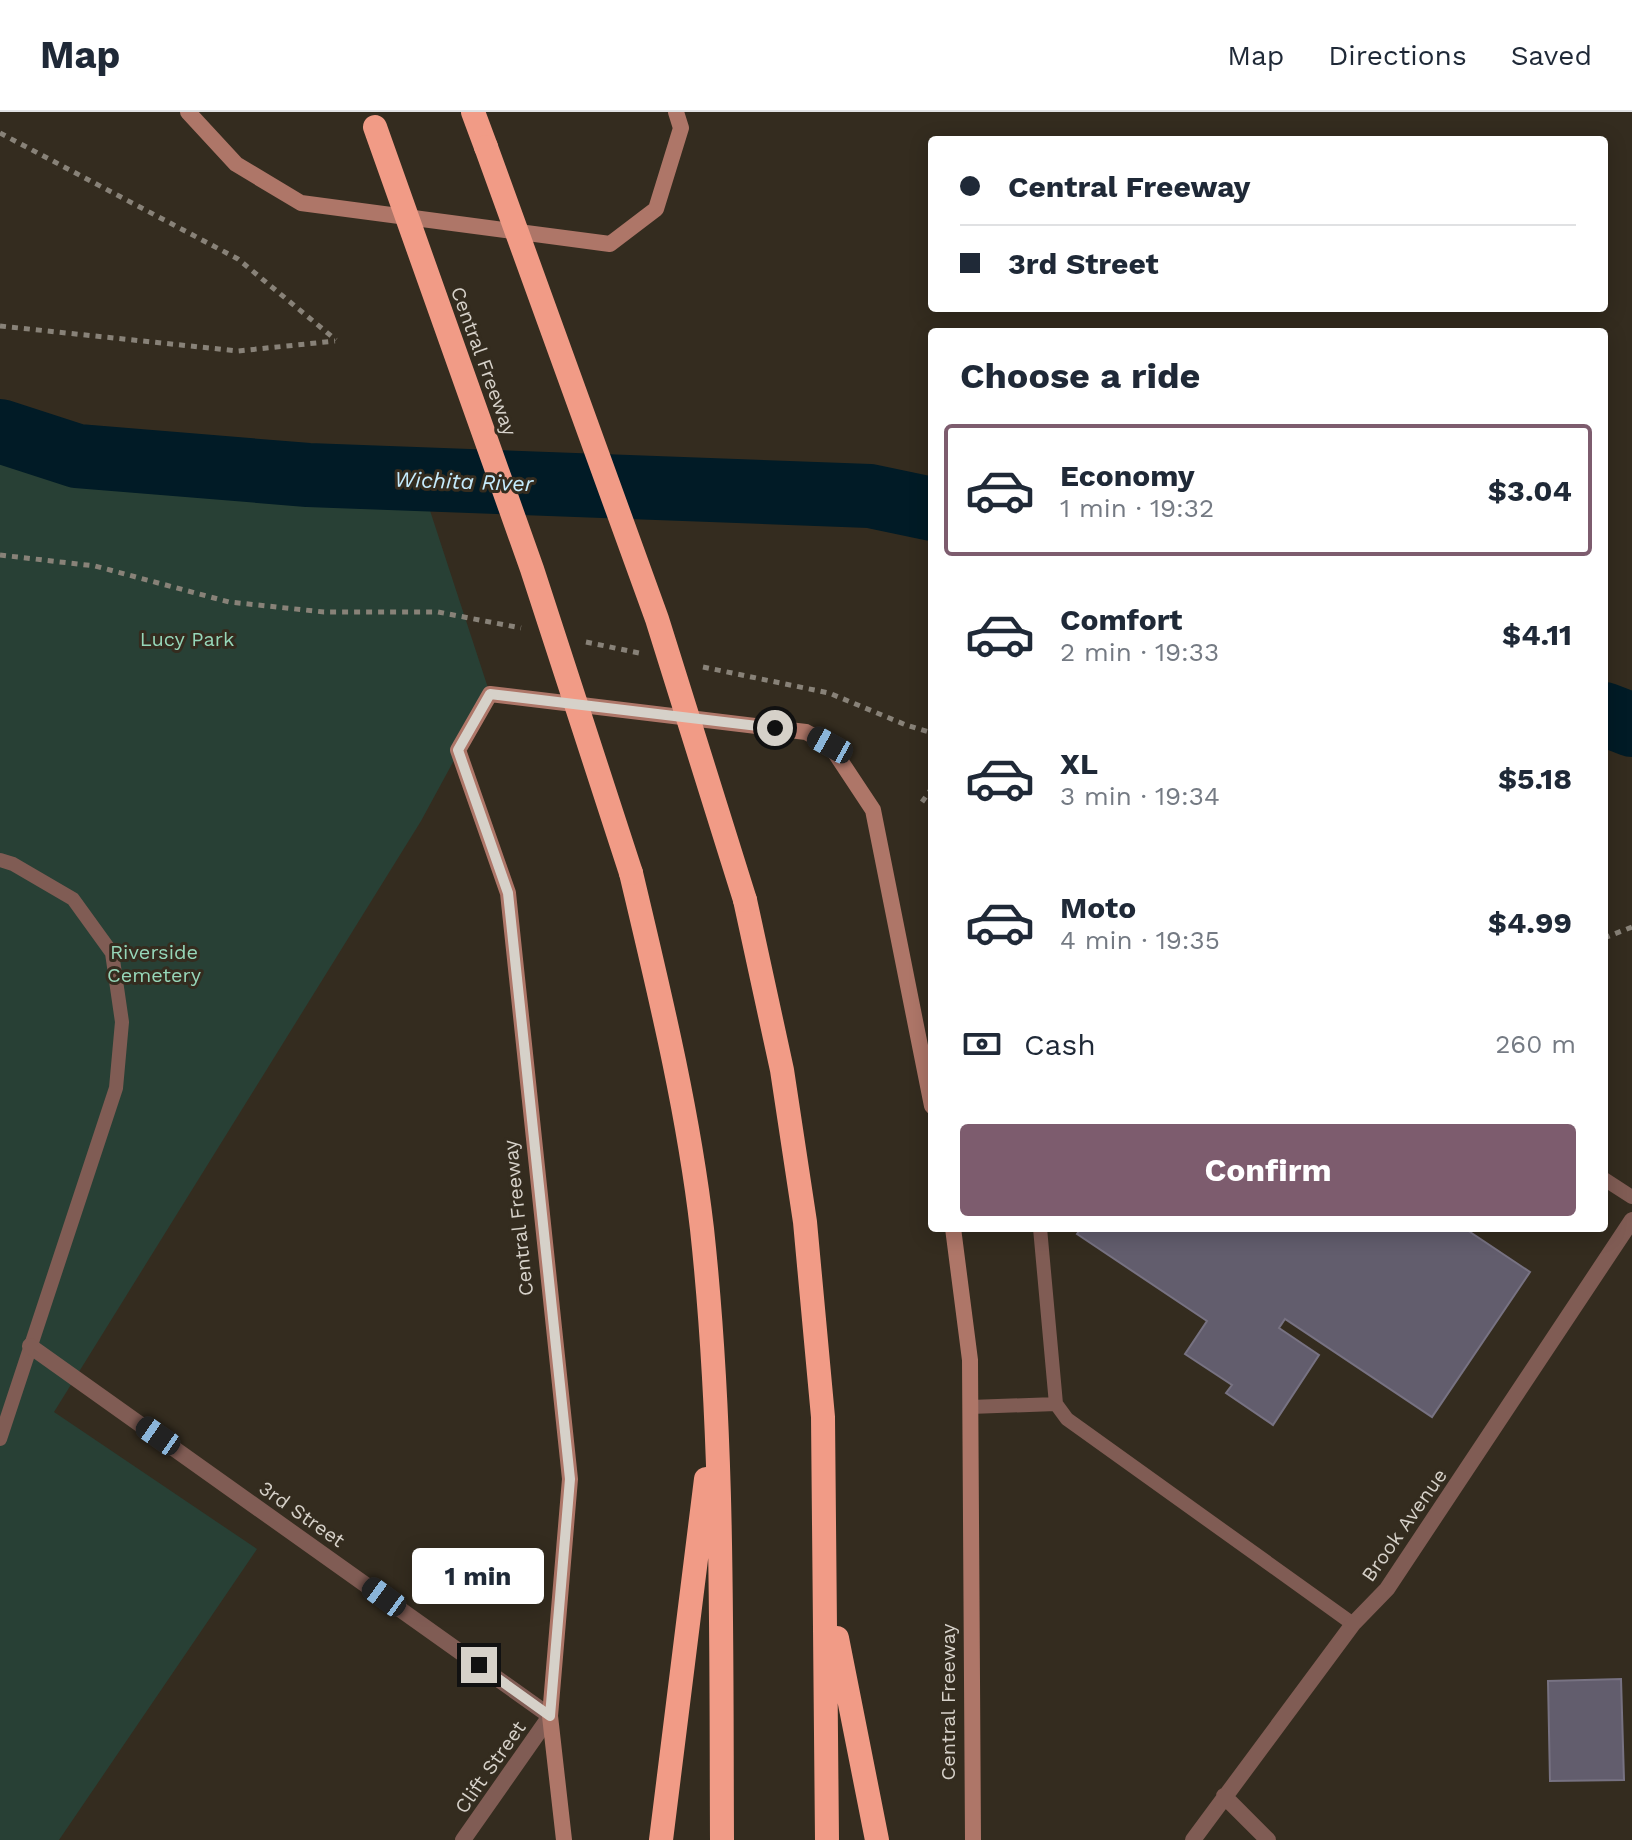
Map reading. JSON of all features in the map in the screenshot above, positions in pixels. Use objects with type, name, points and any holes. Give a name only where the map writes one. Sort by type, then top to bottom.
[{"type":"highway","points":[[473,112],[657,619],[745,900],[782,1070],[805,1222],[823,1417],[827,1840]]},
{"type":"highway","points":[[484,112],[486,147]]},
{"type":"highway","name":"Central Freeway","points":[[372,120],[532,569],[631,873],[674,1057],[702,1227],[717,1393],[722,1840]]},
{"type":"highway","points":[[661,1840],[717,1393]]},
{"type":"highway","points":[[826,1583],[877,1840]]},
{"type":"main road","points":[[188,112],[236,164],[301,203],[610,244],[656,209],[681,128],[676,112]]},
{"type":"main road","name":"Central Freeway","points":[[564,1840],[550,1716],[570,1479],[508,893],[458,750],[490,694],[806,732],[830,745],[873,810],[928,1086]]},
{"type":"main road","name":"Central Freeway","points":[[954,1232],[970,1360],[973,1840]]},
{"type":"street","name":"Brook Avenue","points":[[1193,1840],[1353,1624],[1387,1589],[1632,1220]]},
{"type":"street","name":"3rd Street","points":[[30,1346],[550,1716]]},
{"type":"street","name":"Clift Street","points":[[463,1840],[550,1716]]},
{"type":"street","points":[[1224,1796],[1268,1840]]},
{"type":"lane","points":[[0,860],[13,864],[73,899],[112,953],[122,1022],[116,1088],[0,1439]]},
{"type":"lane","points":[[1608,1182],[1632,1197]]},
{"type":"lane","points":[[1040,1232],[1056,1404],[1067,1419],[1353,1624]]},
{"type":"lane","points":[[970,1407],[1056,1404]]},
{"type":"path","points":[[0,133],[238,259],[336,340],[238,351],[0,326]]},
{"type":"path","points":[[0,555],[95,566],[229,602]]},
{"type":"path","points":[[922,802],[928,794]]},
{"type":"path","points":[[1608,936],[1632,927]]},
{"type":"green space","points":[[0,431],[77,456],[308,475],[420,480],[490,694],[421,821],[54,1412],[257,1549],[59,1840],[0,1840]]},
{"type":"building","points":[[1470,1232],[1530,1272],[1432,1417],[1285,1319],[1279,1328],[1319,1355],[1273,1425],[1226,1393],[1232,1385],[1185,1354],[1207,1321],[1077,1234]]},
{"type":"building","points":[[1621,1679],[1624,1780],[1550,1781],[1548,1681]]},
{"type":"waterway","name":"Wichita River","points":[[0,431],[77,456],[308,475],[870,496],[928,508]]},
{"type":"waterway","name":"Wichita River","points":[[1608,716],[1632,725]]},
{"type":"route","points":[[479,1665],[550,1716],[570,1479],[508,893],[458,750],[490,694],[775,728]]},
{"type":"park label","name":"Lucy Park","points":[[187,639]]},
{"type":"park label","name":"Riverside Cemetery","points":[[154,964]]}]
